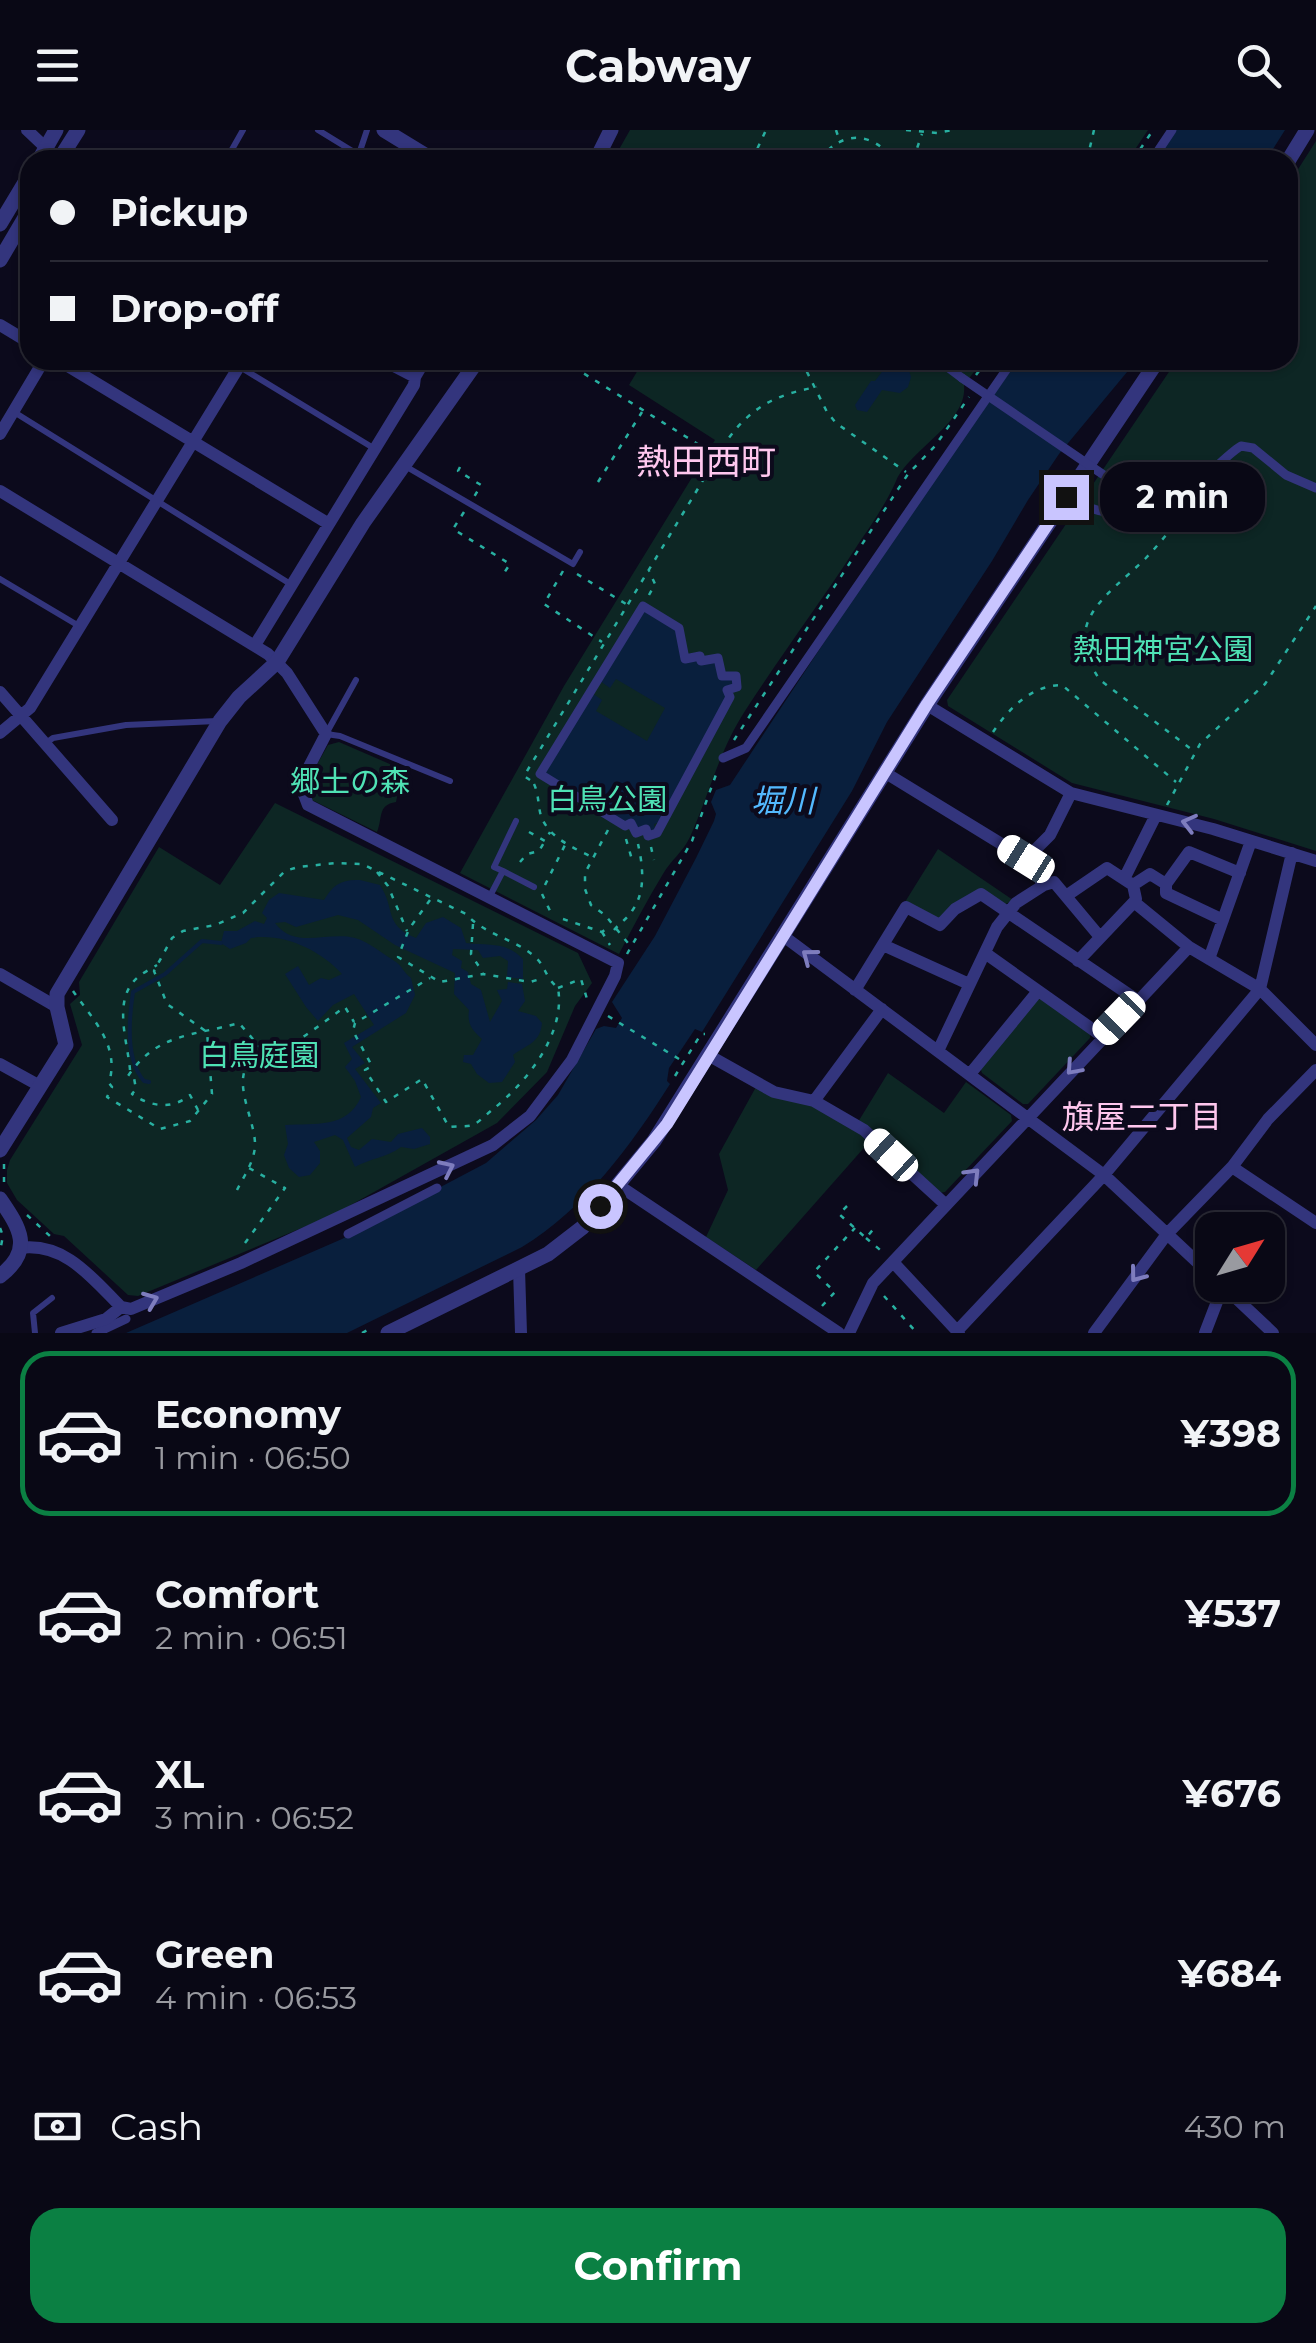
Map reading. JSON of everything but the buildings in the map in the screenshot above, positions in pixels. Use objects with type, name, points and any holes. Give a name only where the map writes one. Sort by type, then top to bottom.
[{"type":"street","points":[[384,130],[417,150]]},
{"type":"street","points":[[0,224],[20,191]]},
{"type":"street","points":[[0,260],[20,226]]},
{"type":"street","points":[[0,434],[38,370]]},
{"type":"street","points":[[74,370],[329,524]]},
{"type":"street","points":[[0,732],[30,708],[237,370]]},
{"type":"street","points":[[401,370],[415,377]]},
{"type":"street","points":[[255,646],[414,385],[419,370]]},
{"type":"street","points":[[3,1154],[67,1042],[56,1007],[57,994],[228,708],[277,662],[363,523],[471,370]]},
{"type":"street","points":[[951,370],[1114,482],[1148,500],[1174,498]]},
{"type":"street","points":[[723,758],[746,748],[1004,370]]},
{"type":"street","points":[[383,1329],[548,1254],[583,1227],[667,1124],[927,704],[1151,370]]},
{"type":"street","points":[[1066,497],[1088,509],[1122,516],[1150,510],[1197,484],[1241,446],[1253,448],[1286,475],[1316,488]]},
{"type":"street","points":[[0,491],[277,662],[326,734],[300,784],[308,806],[490,898],[616,956],[615,976],[582,1044],[538,1106],[493,1145],[130,1308],[96,1333]]},
{"type":"street","points":[[643,606],[679,628],[685,659],[718,658],[722,676],[736,676],[737,687],[728,690],[730,697],[656,834],[648,836],[646,829],[636,833],[632,823],[625,826],[540,774],[643,606]]},
{"type":"street","points":[[0,692],[112,820]]},
{"type":"street","points":[[927,704],[1071,794],[1161,811],[1316,861]]},
{"type":"street","points":[[884,772],[1026,859],[1044,885]]},
{"type":"street","points":[[1026,859],[1050,835],[1071,794]]},
{"type":"street","points":[[1128,882],[1161,811]]},
{"type":"street","points":[[1209,959],[1251,841]]},
{"type":"street","points":[[1222,920],[1166,893],[1166,884],[1189,852],[1240,872]]},
{"type":"street","points":[[889,1259],[958,1332],[1104,1175],[1260,989],[1292,854]]},
{"type":"street","points":[[1066,896],[1107,868],[1128,882],[1136,899],[1078,960]]},
{"type":"street","points":[[1128,882],[1150,874],[1166,884]]},
{"type":"street","points":[[938,1050],[996,927],[1016,903],[1054,882],[1100,936]]},
{"type":"street","points":[[855,990],[906,908],[940,925],[981,894],[1137,1000]]},
{"type":"street","points":[[1134,902],[1189,947],[1260,989],[1313,1042]]},
{"type":"street","points":[[782,936],[1104,1175],[1195,1260]]},
{"type":"street","points":[[883,945],[969,984]]},
{"type":"street","points":[[850,1333],[872,1283],[889,1259],[1189,947]]},
{"type":"street","points":[[985,953],[1102,1036]]},
{"type":"street","points":[[0,974],[56,1007]]},
{"type":"street","points":[[970,1074],[1038,991]]},
{"type":"street","points":[[814,1101],[882,1010]]},
{"type":"street","points":[[1313,1042],[1316,1024]]},
{"type":"street","points":[[708,1055],[774,1092],[814,1101],[864,1130],[945,1204]]},
{"type":"street","points":[[0,1064],[40,1086]]},
{"type":"street","points":[[1094,1333],[1168,1234],[1232,1167],[1268,1118],[1316,1070]]},
{"type":"street","points":[[1232,1167],[1316,1222]]},
{"type":"street","points":[[618,1185],[839,1333]]},
{"type":"street","points":[[348,1234],[437,1188]]},
{"type":"street","points":[[0,1276],[12,1267],[20,1248],[21,1232],[3,1196]]},
{"type":"street","points":[[20,1248],[58,1250],[123,1313]]},
{"type":"street","points":[[519,1268],[521,1333]]},
{"type":"street","points":[[1205,1333],[1216,1302]]},
{"type":"street","points":[[1240,1302],[1274,1333]]},
{"type":"street","points":[[62,1333],[123,1313]]},
{"type":"lane","points":[[318,130],[349,150]]},
{"type":"lane","points":[[252,370],[375,449]]},
{"type":"lane","points":[[14,412],[292,585]]},
{"type":"lane","points":[[404,465],[573,564],[580,552]]},
{"type":"lane","points":[[0,579],[80,627]]},
{"type":"lane","points":[[356,680],[326,734],[340,736],[450,781]]},
{"type":"lane","points":[[46,743],[53,738],[126,725],[220,721]]},
{"type":"lane","points":[[516,821],[494,866],[538,889]]},
{"type":"lane","points":[[490,898],[503,871]]},
{"type":"lane","points":[[34,1333],[33,1313],[52,1298]]},
{"type":"path","points":[[836,130],[840,142]]},
{"type":"path","points":[[906,130],[952,130]]},
{"type":"path","points":[[831,150],[850,139],[874,140],[884,150]]},
{"type":"path","points":[[579,370],[719,454]]},
{"type":"path","points":[[806,370],[836,423],[908,474]]},
{"type":"path","points":[[598,482],[643,411]]},
{"type":"path","points":[[460,467],[458,470],[480,485],[453,529],[510,564],[504,574]]},
{"type":"path","points":[[1195,752],[1100,680],[1091,666],[1083,634],[1089,616],[1103,597],[1162,541],[1197,484]]},
{"type":"path","points":[[604,643],[544,604],[565,567],[627,605]]},
{"type":"path","points":[[643,606],[655,584],[648,569]]},
{"type":"path","points":[[1161,811],[1200,744],[1265,684],[1316,606]]},
{"type":"path","points":[[992,733],[1016,703],[1052,685],[1062,685],[1178,784]]},
{"type":"path","points":[[534,782],[541,816],[551,832],[592,857]]},
{"type":"path","points":[[609,829],[585,873],[585,888],[591,905],[632,948]]},
{"type":"path","points":[[529,832],[544,841]]},
{"type":"path","points":[[520,862],[527,854],[540,851],[551,832]]},
{"type":"path","points":[[566,843],[538,889],[552,914],[602,932],[613,928],[638,900],[644,866],[636,833]]},
{"type":"path","points":[[648,836],[654,860]]},
{"type":"path","points":[[208,1032],[168,1004],[158,988],[154,971],[172,938],[242,912],[285,871],[349,862],[466,914],[473,922],[537,958],[546,978],[558,988]]},
{"type":"path","points":[[374,870],[388,886],[408,932]]},
{"type":"path","points":[[430,899],[408,932],[398,957],[440,982],[483,974],[525,981],[546,978]]},
{"type":"path","points":[[473,922],[471,954],[483,974]]},
{"type":"path","points":[[602,932],[616,956]]},
{"type":"path","points":[[132,1070],[122,1011],[134,979],[158,965]]},
{"type":"path","points":[[355,1023],[430,978]]},
{"type":"path","points":[[558,988],[581,979],[588,1001],[596,1010]]},
{"type":"path","points":[[237,1190],[255,1145],[243,1074],[247,1064],[265,1052],[283,1049],[345,1007],[372,1066],[365,1070],[386,1102],[422,1079],[449,1127],[472,1125],[516,1091],[548,1043],[556,1016],[558,988]]},
{"type":"path","points":[[72,989],[107,1040],[113,1069],[107,1097],[160,1129],[190,1121],[212,1094],[208,1032]]},
{"type":"path","points":[[610,1018],[684,1062]]},
{"type":"path","points":[[200,1112],[190,1095],[181,1102],[158,1106],[144,1103],[132,1094],[136,1089],[134,1078],[128,1076],[137,1062],[160,1044],[239,1022],[265,1052]]},
{"type":"path","points":[[675,1076],[701,1034]]},
{"type":"path","points":[[678,1081],[707,1034]]},
{"type":"path","points":[[3,1154],[3,1196]]},
{"type":"path","points":[[245,1243],[284,1188],[249,1167]]},
{"type":"path","points":[[847,1206],[839,1214],[889,1259]]},
{"type":"path","points":[[27,1214],[52,1238],[63,1240]]},
{"type":"path","points":[[866,1238],[876,1226]]},
{"type":"path","points":[[0,1228],[0,1251]]},
{"type":"path","points":[[814,1316],[835,1292],[814,1272],[854,1228]]},
{"type":"path","points":[[872,1283],[917,1333]]},
{"type":"path","points":[[362,1333],[383,1329]]},
{"type":"green space","points":[[630,130],[1148,130],[1135,150],[619,150]]},
{"type":"green space","name":"熱田神宮公園","points":[[1316,141],[1316,851],[1214,819],[1072,783],[948,706],[947,700],[1170,370],[1298,370],[1298,169]]},
{"type":"green space","name":"白鳥公園","points":[[638,370],[975,370],[964,385],[957,411],[903,469],[873,522],[745,711],[721,757],[690,837],[663,874],[619,954],[460,873],[564,686],[715,440],[629,385]]},
{"type":"green space","name":"郷土の森","points":[[339,742],[399,768],[396,802],[383,809],[377,832],[312,800],[307,782],[328,745]]},
{"type":"green space","name":"白鳥庭園","points":[[275,803],[578,953],[592,983],[575,1006],[547,1072],[497,1123],[333,1215],[138,1296],[128,1295],[64,1236],[54,1234],[17,1200],[7,1183],[7,1170],[82,1045],[70,1004],[80,995],[79,982],[159,847],[220,885]]},
{"type":"green space","points":[[938,849],[1013,900],[1004,905],[982,890],[937,919],[905,902]]},
{"type":"green space","points":[[1043,998],[1090,1033],[1090,1038],[1028,1104],[1023,1104],[982,1073],[980,1067],[1037,1000]]},
{"type":"green space","points":[[888,1073],[944,1113],[966,1082],[1011,1115],[1012,1121],[945,1192],[939,1193],[858,1122]]},
{"type":"green space","points":[[756,1087],[831,1114],[870,1141],[756,1270],[706,1237],[728,1190],[719,1154]]},
{"type":"water","points":[[1176,130],[1285,130],[1272,150],[1162,150]]},
{"type":"water","points":[[883,370],[909,370],[911,377],[908,387],[900,393],[882,390],[867,412],[857,410],[855,405],[871,381]]},
{"type":"water","name":"堀川","points":[[1011,370],[1129,370],[1059,454],[1028,500],[887,722],[852,791],[702,1032],[695,1029],[669,1068],[670,1084],[640,1130],[586,1195],[522,1247],[347,1333],[126,1333],[342,1239],[486,1163],[536,1120],[558,1095],[596,1029],[616,1028],[622,1018],[612,1002],[655,936],[696,858],[714,821],[716,814],[711,802],[716,790],[730,785],[883,553]]},
{"type":"water","points":[[644,609],[677,629],[683,661],[717,661],[721,678],[733,678],[735,686],[660,822],[654,824],[655,831],[638,829],[544,772],[592,693],[602,700],[596,711],[647,741],[665,708],[616,679],[610,688],[600,681]]},
{"type":"water","points":[[360,880],[380,885],[394,922],[416,938],[426,923],[443,917],[461,928],[466,943],[497,945],[516,953],[523,959],[523,979],[507,977],[508,961],[500,956],[483,958],[478,950],[453,949],[452,955],[462,961],[461,968],[468,972],[471,984],[481,990],[490,1022],[502,1001],[497,990],[507,989],[508,982],[522,984],[525,1001],[518,1011],[536,1016],[542,1023],[541,1030],[513,1055],[515,1062],[502,1082],[489,1083],[471,1064],[463,1062],[464,1055],[473,1055],[482,1039],[471,1026],[469,1010],[454,994],[455,973],[395,945],[358,920],[338,915],[296,927],[275,923],[292,936],[302,938],[344,936],[360,940],[396,962],[411,978],[415,995],[406,1013],[352,1047],[365,1063],[355,1069],[381,1103],[347,1138],[351,1147],[359,1150],[372,1139],[391,1142],[398,1134],[422,1128],[430,1137],[430,1144],[414,1149],[401,1147],[355,1167],[343,1140],[335,1135],[314,1142],[320,1151],[320,1163],[310,1175],[299,1177],[289,1168],[284,1155],[288,1144],[285,1125],[329,1122],[355,1107],[361,1097],[345,1067],[352,1059],[344,1043],[374,1025],[354,994],[333,1005],[318,1021],[306,1007],[285,974],[298,966],[309,985],[342,974],[312,951],[276,938],[251,938],[230,949],[221,943],[224,931],[237,931],[255,921],[264,924],[267,918],[262,913],[269,900],[279,893],[324,900],[338,884]]},
{"type":"waterway","points":[[149,1082],[138,1072],[131,1050],[133,992],[165,974],[202,941],[221,943]]},
{"type":"district","name":"熱田西町","points":[[706,462]]},
{"type":"district","name":"旗屋二丁目","points":[[1142,1117]]},
{"type":"route","points":[[600,1206],[667,1124],[927,704],[1066,497]]}]
